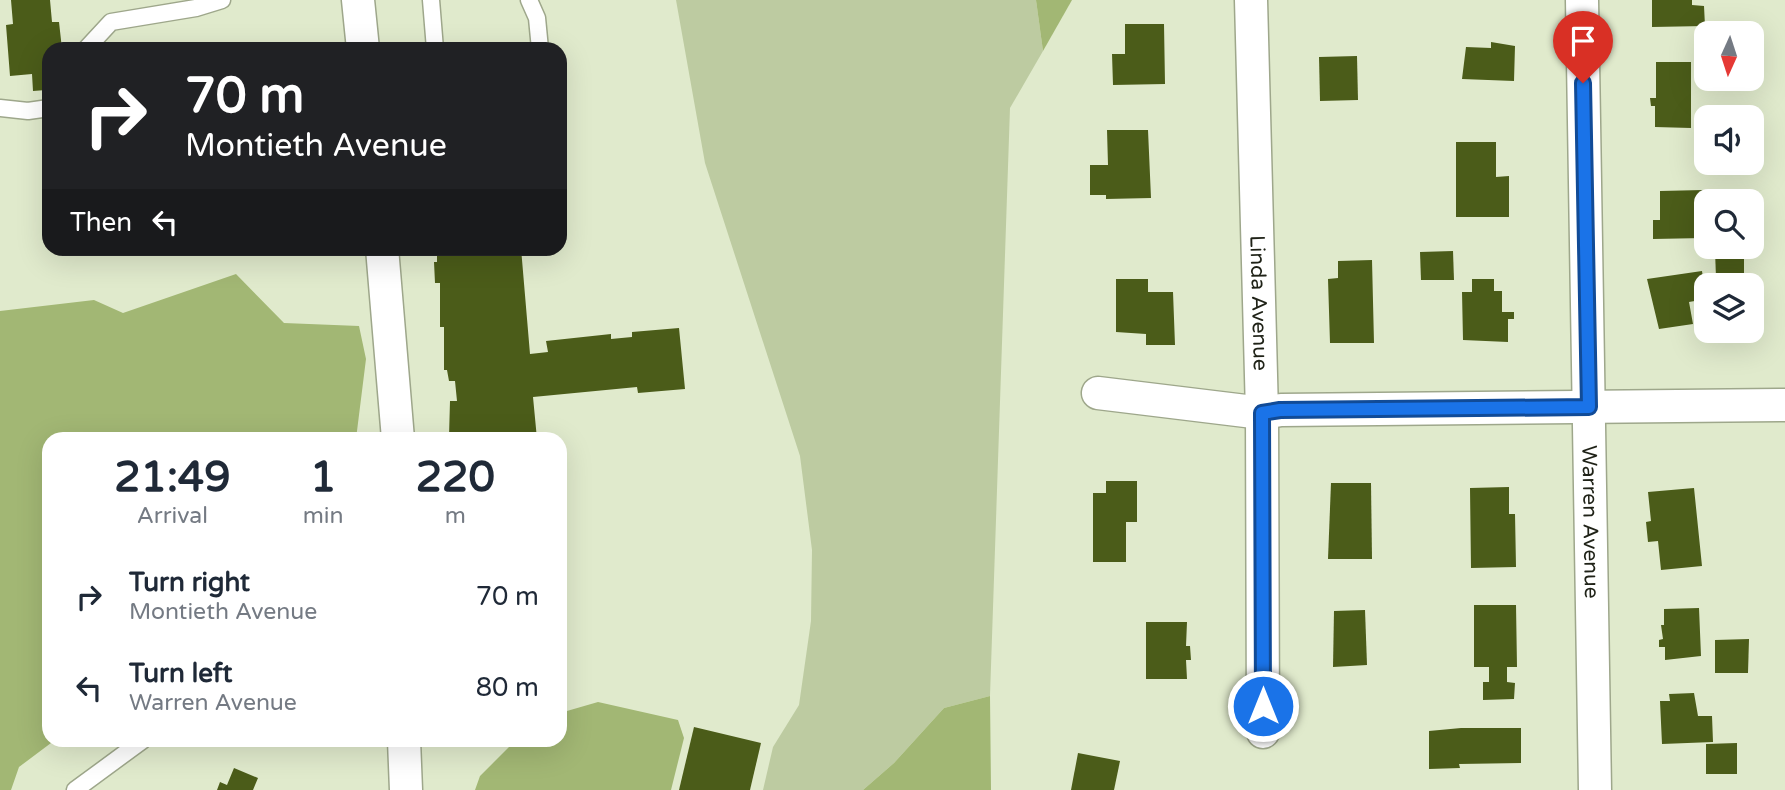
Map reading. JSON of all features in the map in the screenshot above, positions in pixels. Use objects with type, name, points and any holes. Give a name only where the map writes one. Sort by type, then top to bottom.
[{"type":"street","points":[[358,0],[362,42]]},
{"type":"street","name":"Linda Avenue","points":[[1251,0],[1262,413],[1263,732]]},
{"type":"street","name":"Warren Avenue","points":[[1582,0],[1595,790]]},
{"type":"street","points":[[383,256],[397,432]]},
{"type":"street","points":[[1098,393],[1262,413],[1280,410],[1785,405]]},
{"type":"street","points":[[404,747],[405,790]]},
{"type":"lane","points":[[92,42],[111,22],[196,8],[222,0]]},
{"type":"lane","points":[[431,0],[434,42]]},
{"type":"lane","points":[[529,0],[537,18],[539,42]]},
{"type":"lane","points":[[0,108],[28,111],[42,109]]},
{"type":"lane","points":[[75,790],[133,747]]},
{"type":"green space","points":[[676,0],[1036,0],[1043,51],[1010,108],[990,696],[944,708],[894,763],[863,790],[763,790],[773,747],[799,705],[811,621],[812,550],[800,456],[705,163]]},
{"type":"green space","points":[[1036,0],[1072,0],[1043,51]]},
{"type":"green space","points":[[236,274],[284,323],[359,326],[366,359],[357,432],[42,432],[42,747],[46,747],[19,767],[11,790],[0,790],[0,311],[94,300],[123,313]]},
{"type":"green space","points":[[990,696],[991,790],[863,790],[894,763],[944,708]]},
{"type":"green space","points":[[598,702],[678,720],[684,738],[671,790],[475,790],[480,776],[509,747],[567,747],[567,711]]},
{"type":"building","points":[[11,0],[50,0],[52,22],[59,22],[61,42],[42,42],[42,90],[33,91],[32,74],[10,76],[6,25],[13,24]]},
{"type":"building","points":[[1652,0],[1692,0],[1692,5],[1704,6],[1705,21],[1694,21],[1694,26],[1652,27]]},
{"type":"building","points":[[1125,24],[1164,24],[1165,84],[1113,85],[1112,54],[1125,54]]},
{"type":"building","points":[[1491,42],[1515,46],[1514,81],[1462,79],[1466,47],[1491,48]]},
{"type":"building","points":[[1357,56],[1358,100],[1320,101],[1319,57]]},
{"type":"building","points":[[1656,62],[1691,62],[1691,128],[1655,127],[1655,106],[1651,106],[1650,98],[1656,98]]},
{"type":"building","points":[[1107,130],[1148,130],[1151,198],[1106,199],[1106,195],[1090,195],[1090,165],[1108,165]]},
{"type":"building","points":[[1456,142],[1496,142],[1496,177],[1509,176],[1509,217],[1456,217]]},
{"type":"building","points":[[1694,190],[1694,238],[1653,239],[1653,220],[1660,220],[1660,191]]},
{"type":"building","points":[[1453,251],[1454,280],[1421,280],[1420,252]]},
{"type":"building","points":[[437,256],[522,256],[530,354],[548,352],[546,341],[611,334],[611,339],[632,337],[632,332],[679,328],[685,389],[638,393],[637,387],[533,397],[536,432],[449,432],[450,401],[457,401],[455,381],[449,381],[447,370],[444,370],[440,283],[435,283],[434,262],[437,262]]},
{"type":"building","points":[[1715,259],[1744,259],[1744,273],[1716,273]]},
{"type":"building","points":[[1372,260],[1374,343],[1330,343],[1328,279],[1338,278],[1338,261]]},
{"type":"building","points":[[1702,271],[1694,273],[1694,301],[1689,302],[1693,324],[1659,329],[1647,279]]},
{"type":"building","points":[[1116,279],[1148,279],[1148,292],[1173,292],[1175,345],[1146,345],[1146,334],[1116,332]]},
{"type":"building","points":[[1472,279],[1494,279],[1494,291],[1502,291],[1502,312],[1514,312],[1514,319],[1508,319],[1508,342],[1463,340],[1462,292],[1472,292]]},
{"type":"building","points":[[1106,481],[1137,481],[1137,522],[1126,522],[1126,562],[1093,562],[1093,493],[1106,493]]},
{"type":"building","points":[[1331,483],[1371,483],[1372,559],[1328,559]]},
{"type":"building","points":[[1509,487],[1509,514],[1515,514],[1516,567],[1471,568],[1470,488]]},
{"type":"building","points":[[1694,488],[1702,566],[1661,570],[1658,541],[1648,542],[1646,522],[1651,521],[1648,492]]},
{"type":"building","points":[[1474,605],[1516,605],[1517,667],[1507,667],[1507,682],[1515,683],[1514,699],[1483,700],[1483,682],[1489,682],[1489,667],[1474,667]]},
{"type":"building","points":[[1699,608],[1701,656],[1665,660],[1665,647],[1659,647],[1659,640],[1663,639],[1661,625],[1664,625],[1664,609]]},
{"type":"building","points":[[1365,610],[1367,665],[1333,667],[1334,611]]},
{"type":"building","points":[[1146,622],[1187,622],[1186,646],[1190,646],[1191,660],[1186,660],[1187,679],[1146,679]]},
{"type":"building","points":[[1749,639],[1748,673],[1715,673],[1715,640]]},
{"type":"building","points":[[1694,693],[1698,716],[1712,716],[1713,742],[1662,744],[1660,701],[1670,701],[1669,694]]},
{"type":"building","points":[[694,727],[761,743],[750,790],[679,790]]},
{"type":"building","points":[[1521,728],[1521,763],[1459,764],[1460,768],[1429,769],[1429,731]]},
{"type":"building","points":[[1737,743],[1737,774],[1706,774],[1706,744]]},
{"type":"building","points":[[1078,753],[1120,761],[1114,790],[1071,790]]},
{"type":"building","points":[[234,768],[258,778],[253,790],[217,790],[220,782],[227,785]]},
{"type":"route","points":[[1263,706],[1262,413],[1280,410],[1589,407],[1583,83]]}]
